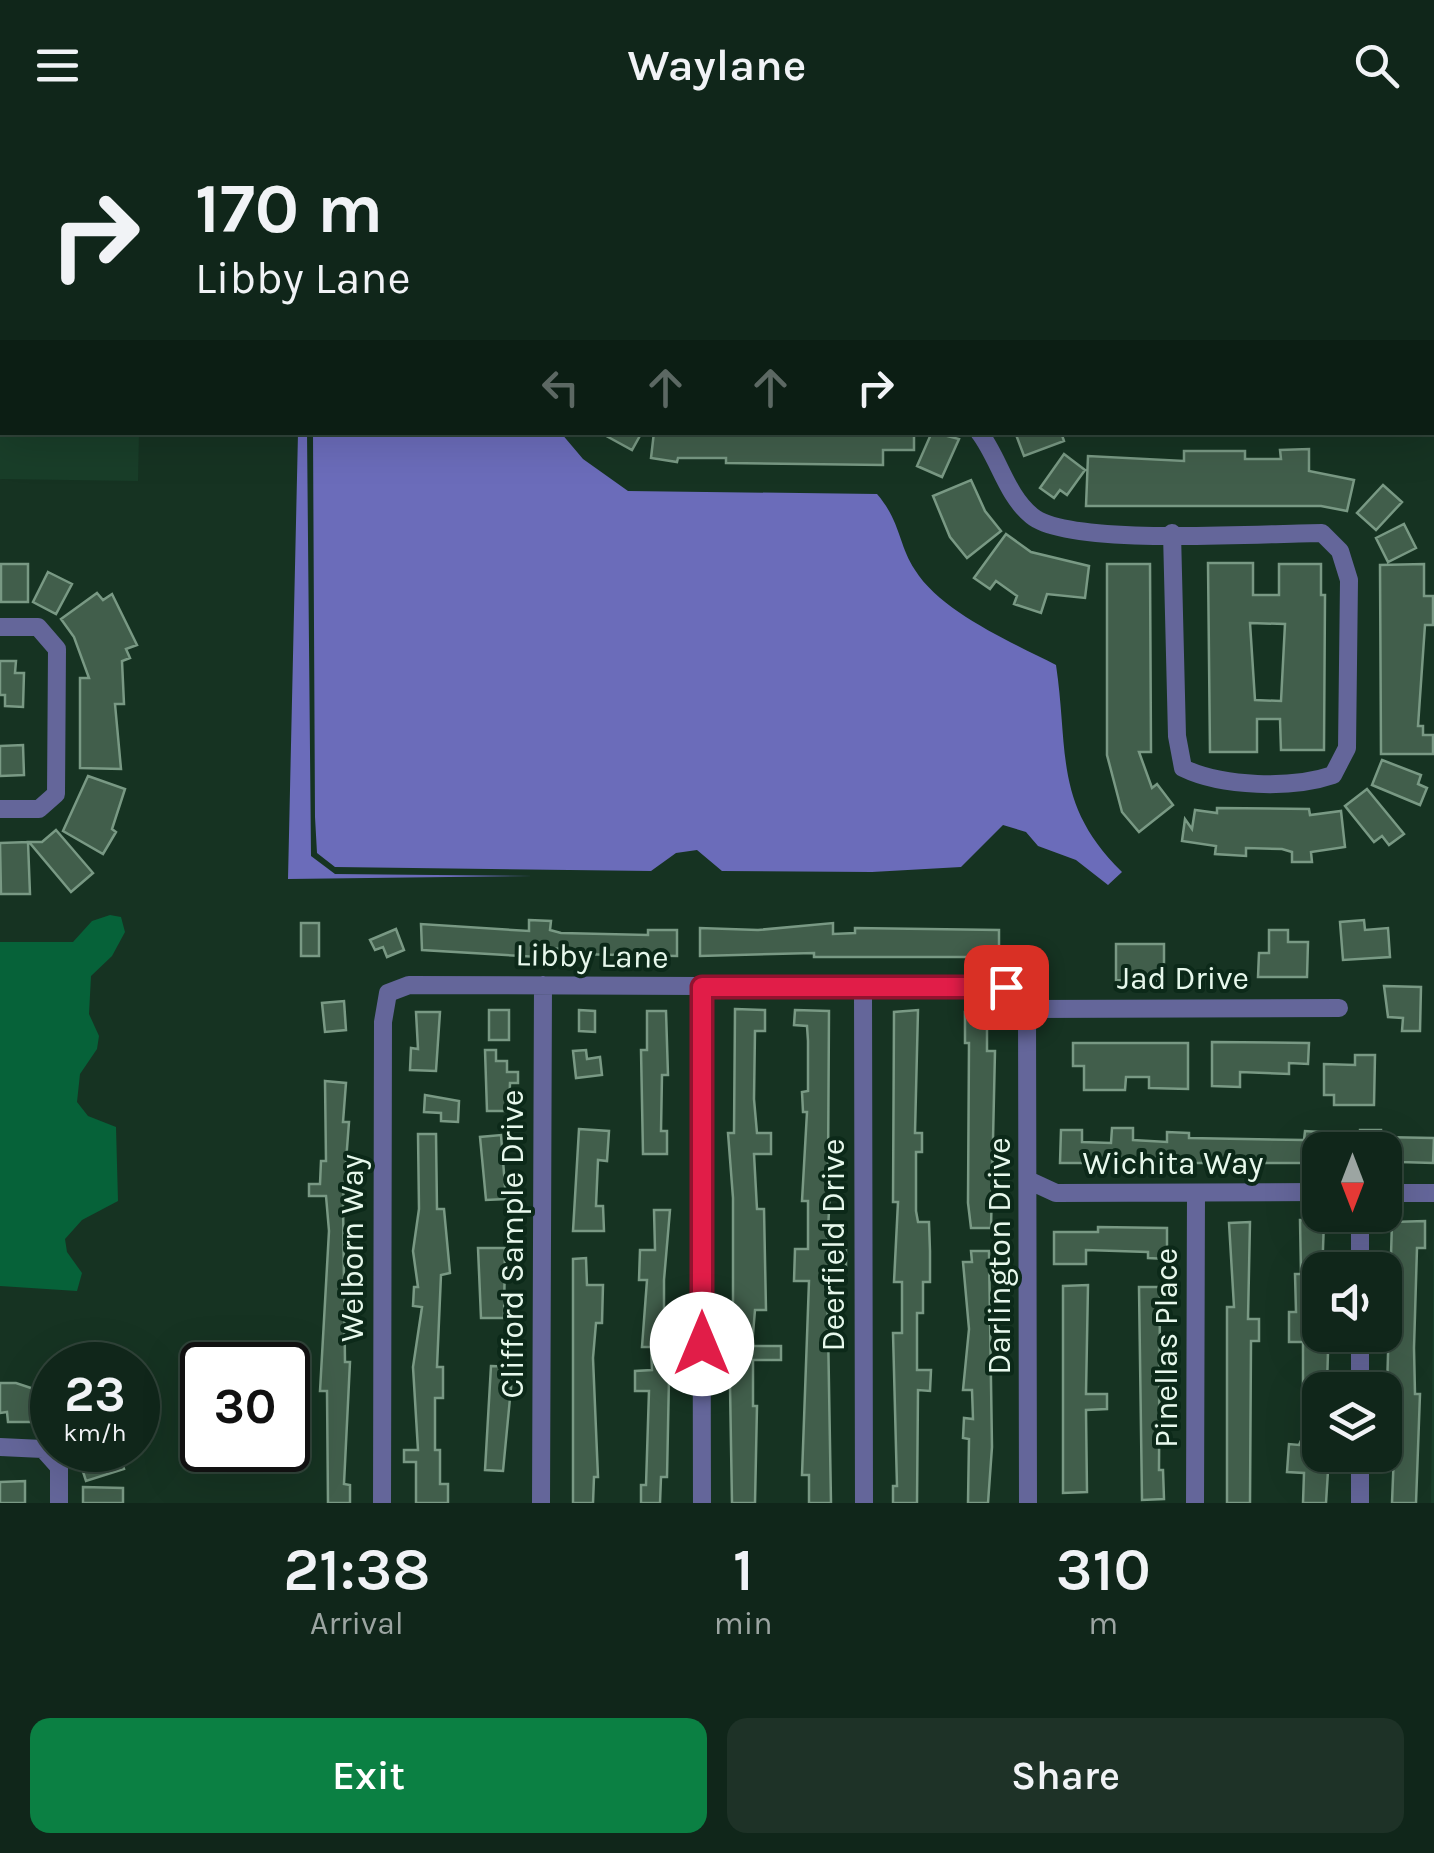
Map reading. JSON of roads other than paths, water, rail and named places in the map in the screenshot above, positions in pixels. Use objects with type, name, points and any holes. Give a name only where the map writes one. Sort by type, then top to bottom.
[{"type":"street","points":[[981,435],[997,455],[1008,486],[1033,518],[1077,534],[1172,534],[1322,534],[1340,551],[1349,580],[1347,748],[1333,775],[1311,782],[1204,778],[1183,768],[1177,736],[1172,534]]},
{"type":"street","points":[[0,627],[38,627],[57,648],[56,794],[39,809],[0,809]]},
{"type":"street","name":"Libby Lane","points":[[388,993],[409,984],[1006,987],[1027,1009]]},
{"type":"street","name":"Clifford Sample Drive","points":[[541,1503],[542,985]]},
{"type":"street","points":[[702,987],[702,1503]]},
{"type":"street","name":"Deerfield Drive","points":[[863,988],[864,1503]]},
{"type":"street","name":"Welborn Way","points":[[382,1503],[383,1022],[388,993]]},
{"type":"street","name":"Jad Drive","points":[[1027,1009],[1339,1008]]},
{"type":"street","name":"Darlington Drive","points":[[1027,1009],[1028,1503]]},
{"type":"street","name":"Wichita Way","points":[[1030,1181],[1056,1193],[1302,1192]]},
{"type":"street","name":"Pinellas Place","points":[[1196,1193],[1196,1503]]},
{"type":"street","points":[[1402,1193],[1434,1194]]},
{"type":"street","points":[[0,1447],[43,1448],[59,1467],[59,1503]]},
{"type":"street","points":[[1360,1472],[1360,1503]]}]
